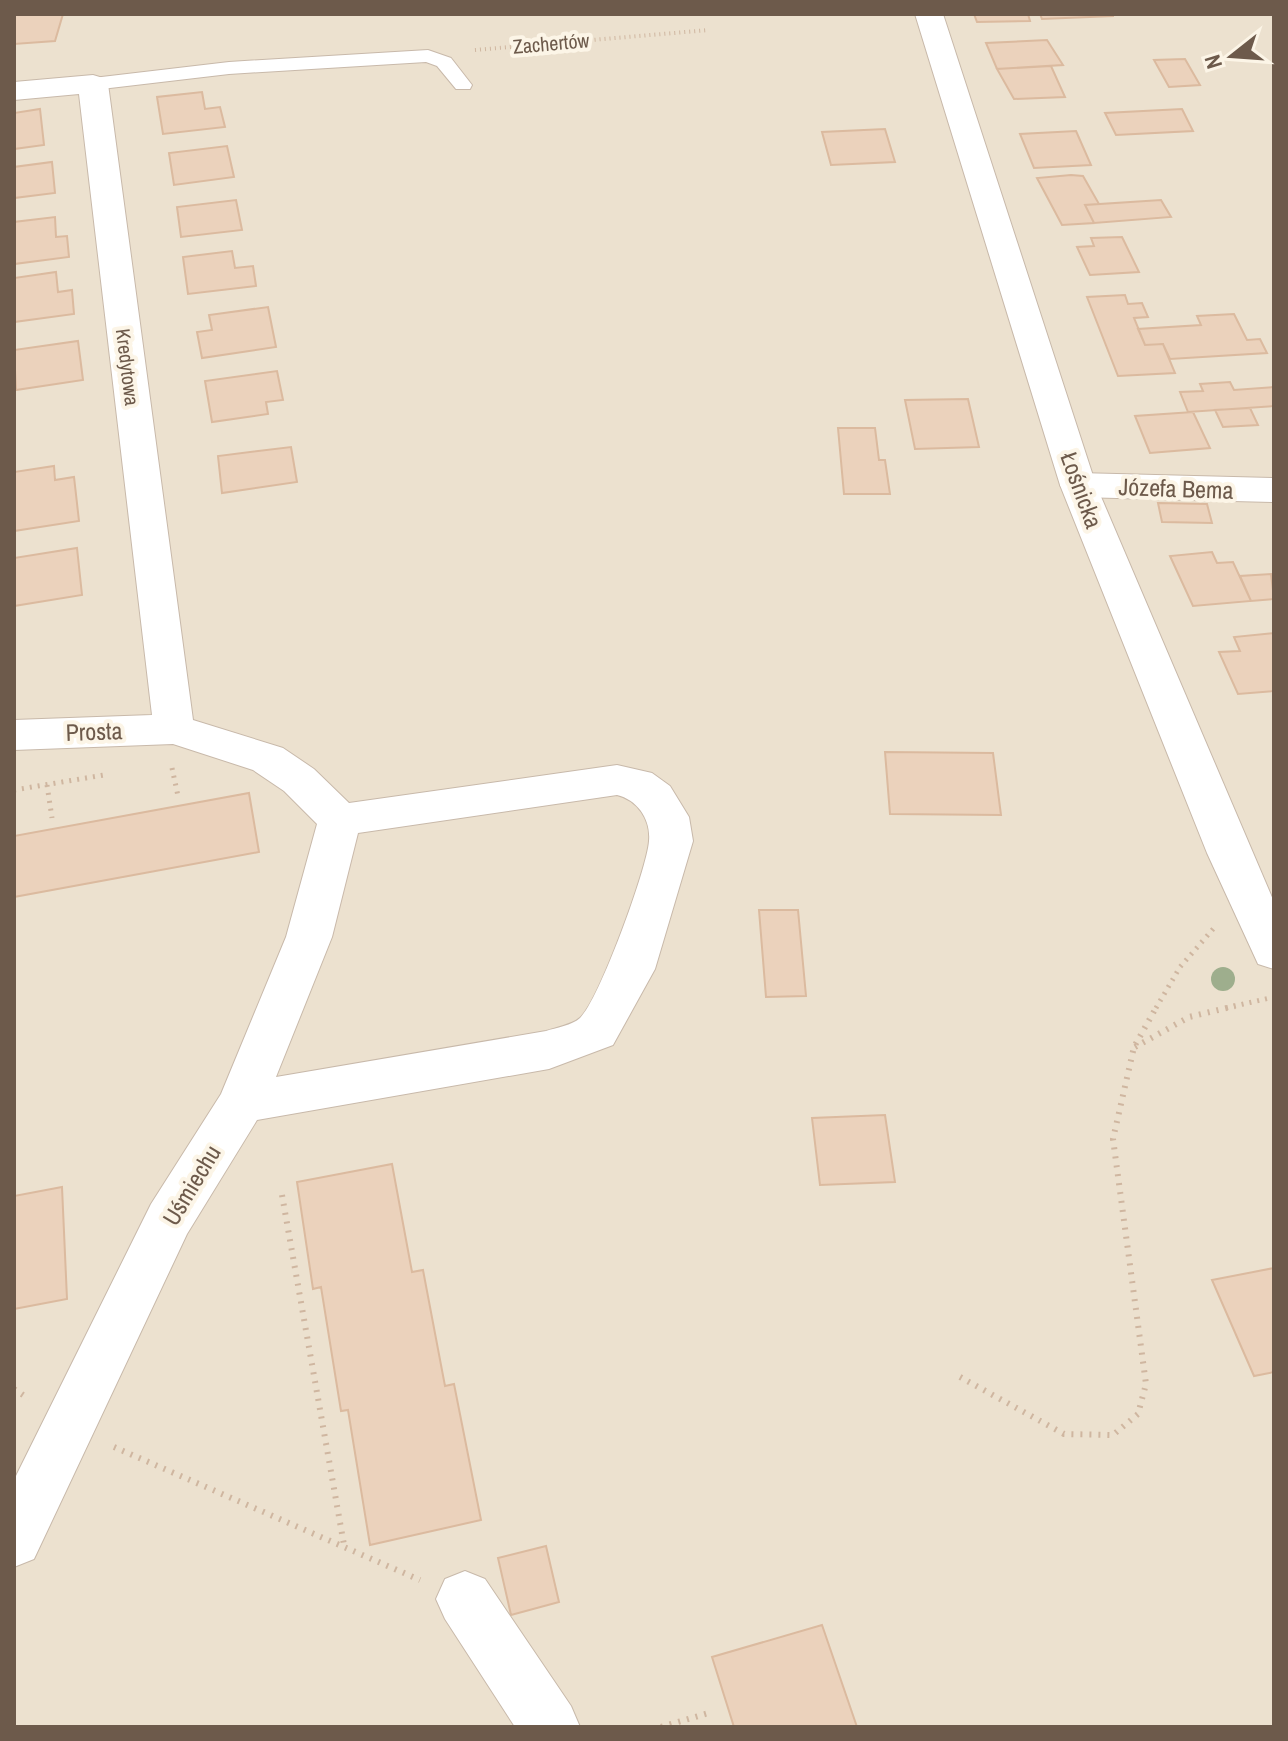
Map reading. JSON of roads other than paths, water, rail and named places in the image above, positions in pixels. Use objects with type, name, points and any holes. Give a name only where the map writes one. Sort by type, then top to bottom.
[{"type":"street","name":"Łośnicka","points":[[929,14],[1078,485],[1274,951]]},
{"type":"street","points":[[14,91],[93,84]]},
{"type":"street","name":"Kredytowa","points":[[93,84],[173,746]]},
{"type":"street","name":"Józefa Bema","points":[[1078,485],[1274,490]]},
{"type":"street","name":"Prosta","points":[[14,735],[173,746],[268,759],[299,780],[340,820]]},
{"type":"street","points":[[242,1103],[549,1050],[596,1032],[632,969],[671,841],[667,817],[655,797],[637,784],[617,780],[340,820]]},
{"type":"street","name":"Uśmiechu","points":[[14,1540],[169,1219],[242,1103],[309,937],[340,820]]},
{"type":"street","points":[[465,1599],[550,1727]]},
{"type":"lane","points":[[93,84],[229,68],[428,56],[444,62],[463,85]]}]
